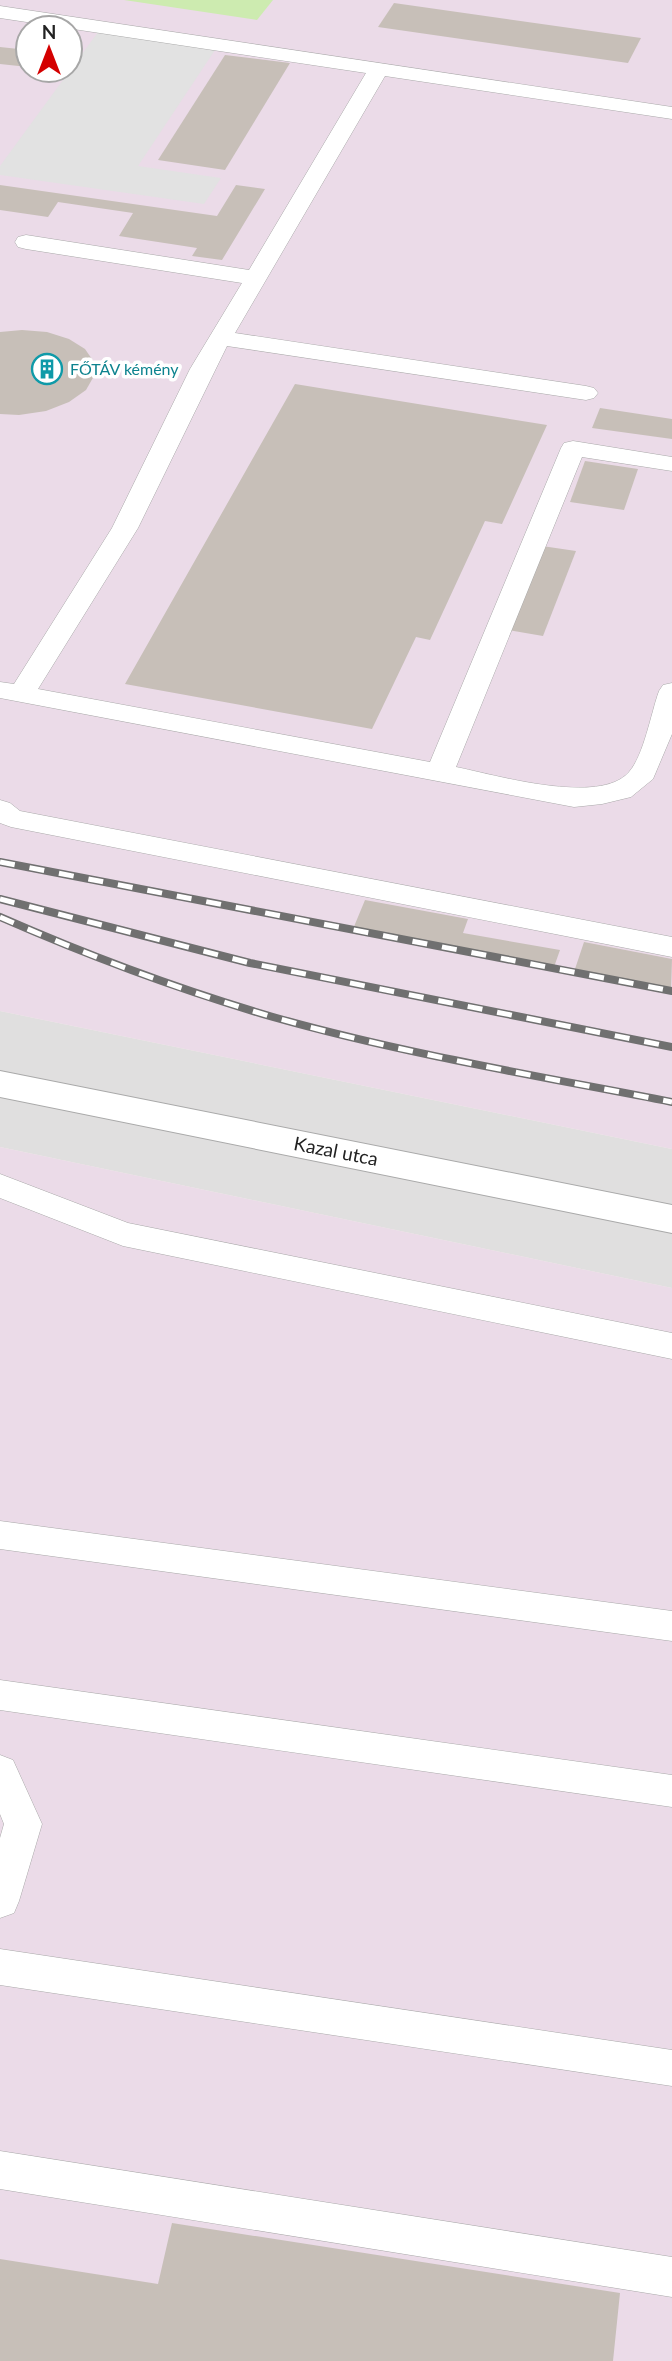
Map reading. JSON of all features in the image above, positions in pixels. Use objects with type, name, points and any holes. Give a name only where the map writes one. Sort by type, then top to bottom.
[{"type":"street","name":"Kazal utca","points":[[0,1084],[672,1219]]},
{"type":"lane","points":[[0,12],[672,113]]},
{"type":"lane","points":[[380,68],[202,369],[125,528],[11,692],[574,798],[599,797],[619,791],[642,774],[672,691]]},
{"type":"lane","points":[[26,242],[255,278]]},
{"type":"lane","points":[[221,338],[586,393]]},
{"type":"lane","points":[[440,772],[573,448],[672,464]]},
{"type":"lane","points":[[0,809],[11,818],[672,947]]},
{"type":"lane","points":[[0,1185],[123,1234],[672,1346]]},
{"type":"lane","points":[[0,1535],[672,1626]]},
{"type":"lane","points":[[0,1695],[672,1791]]},
{"type":"lane","points":[[0,1771],[23,1824],[0,1902]]},
{"type":"lane","points":[[0,1967],[672,2068]]},
{"type":"lane","points":[[0,2170],[672,2277]]},
{"type":"shaded area","points":[[0,0],[672,0],[672,1149],[0,1011]]},
{"type":"shaded area","points":[[101,28],[219,44],[138,166],[221,178],[204,204],[0,175],[0,166],[60,84],[84,84],[84,51]]},
{"type":"shaded area","points":[[0,1011],[672,1149],[672,1288],[0,1147]]},
{"type":"shaded area","points":[[0,1147],[672,1288],[672,2361],[0,2361]]},
{"type":"green space","points":[[124,0],[273,0],[257,20]]},
{"type":"building","points":[[394,3],[641,38],[628,63],[378,27]]},
{"type":"building","points":[[0,47],[14,48],[14,66],[0,64]]},
{"type":"building","points":[[225,55],[290,63],[225,170],[158,160]]},
{"type":"building","points":[[0,185],[217,216],[236,185],[265,189],[222,260],[192,256],[197,248],[119,236],[133,213],[58,202],[48,217],[0,210]]},
{"type":"building","name":"FŐTÁV kémény","points":[[0,332],[47,332],[69,339],[85,349],[94,362],[94,376],[86,390],[69,402],[46,411],[19,415],[0,414]]},
{"type":"building","points":[[295,384],[547,425],[502,524],[485,521],[430,640],[416,637],[372,729],[125,684]]},
{"type":"building","points":[[600,408],[672,419],[672,439],[592,428]]},
{"type":"building","points":[[585,461],[638,469],[624,510],[570,502]]},
{"type":"building","points":[[542,546],[576,551],[543,636],[508,630]]},
{"type":"building","points":[[365,900],[468,919],[463,933],[560,950],[554,967],[353,929]]},
{"type":"building","points":[[584,942],[672,959],[671,990],[574,972]]},
{"type":"building","points":[[172,2223],[620,2293],[613,2361],[0,2361],[0,2259],[158,2284]]},
{"type":"railway","points":[[0,862],[672,991]]},
{"type":"railway","points":[[0,899],[250,963],[672,1047]]},
{"type":"railway","points":[[0,917],[135,972],[273,1017],[422,1053],[672,1102]]},
{"type":"place","name":"FŐTÁV kémény","points":[[47,369]]}]
